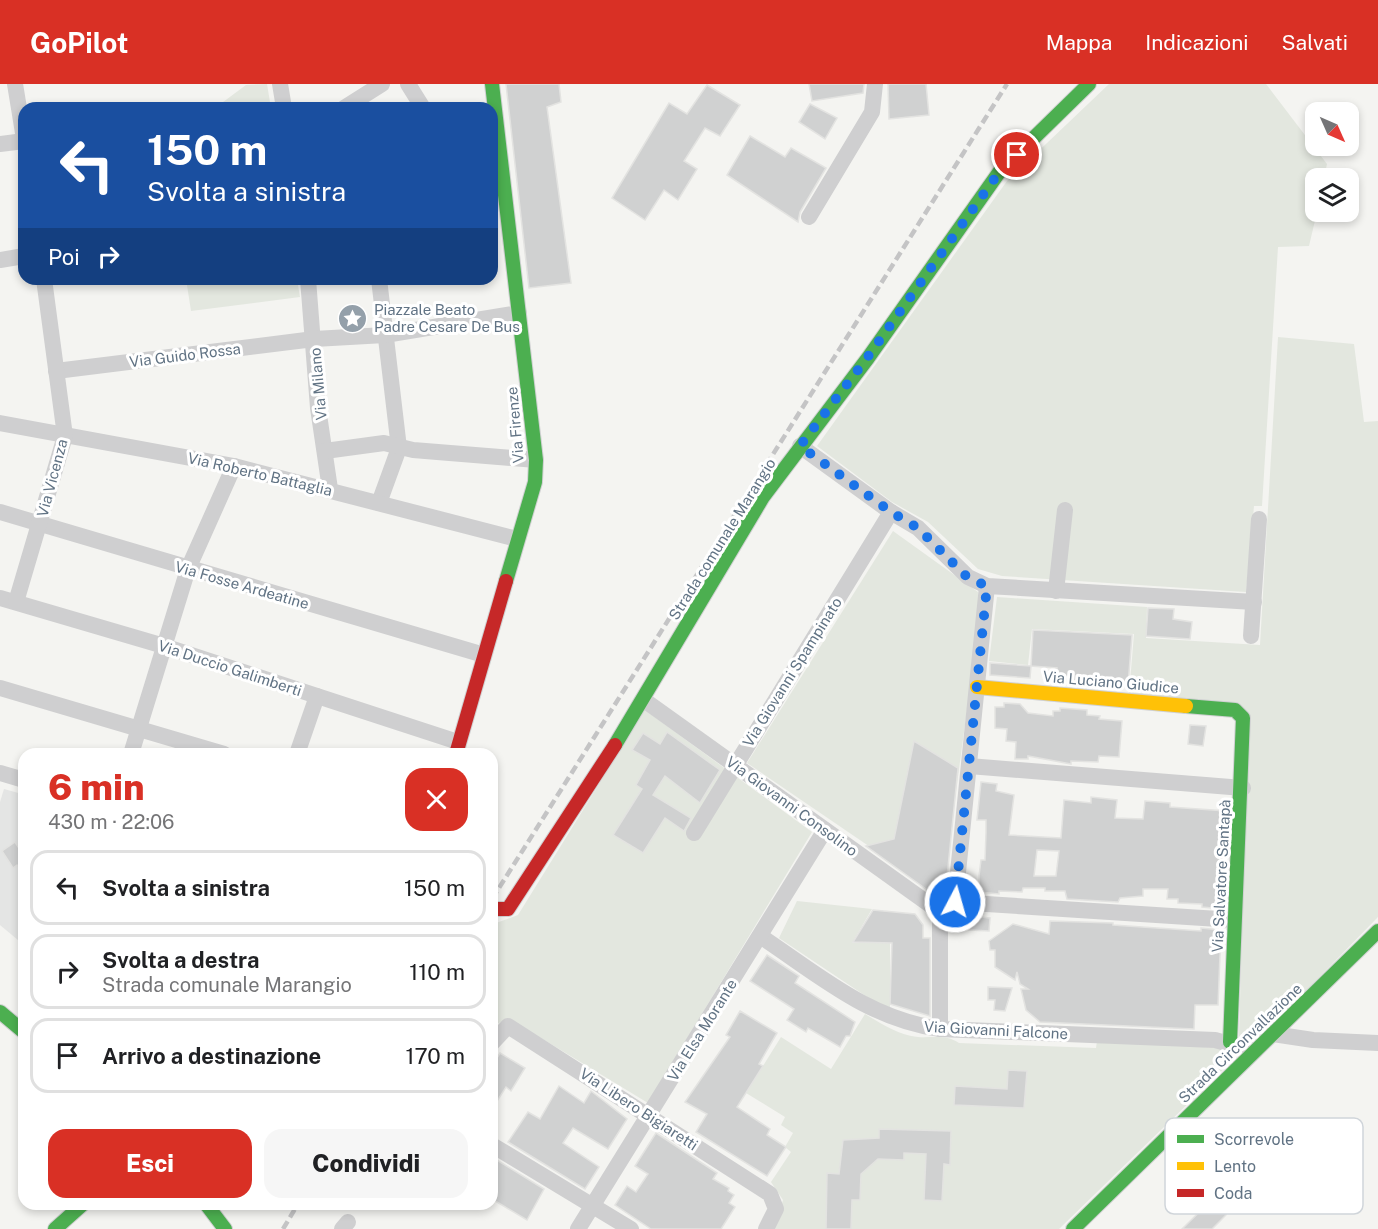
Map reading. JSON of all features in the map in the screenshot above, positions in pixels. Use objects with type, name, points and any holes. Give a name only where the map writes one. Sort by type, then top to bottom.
[{"type":"street","points":[[15,84],[18,103]]},
{"type":"street","points":[[280,84],[283,102]]},
{"type":"street","points":[[354,102],[382,84]]},
{"type":"street","points":[[408,84],[419,102]]},
{"type":"street","name":"Via Firenze","points":[[492,84],[493,102]]},
{"type":"street","points":[[809,217],[872,112],[875,84]]},
{"type":"street","name":"Strada comunale Marangio","points":[[498,910],[508,909],[644,700],[763,497],[867,358],[1000,171],[1089,84]]},
{"type":"street","points":[[0,144],[18,141]]},
{"type":"street","name":"Via Firenze","points":[[457,748],[535,482],[537,460],[519,313],[498,172]]},
{"type":"street","points":[[0,260],[18,257]]},
{"type":"street","name":"Via Vicenza","points":[[8,600],[40,525],[65,436],[45,285]]},
{"type":"street","name":"Via Milano","points":[[309,285],[318,408],[330,489]]},
{"type":"street","points":[[379,503],[399,448],[390,338],[380,285]]},
{"type":"street","points":[[390,338],[519,313]]},
{"type":"street","name":"Via Guido Rossa","points":[[56,370],[314,339],[390,338]]},
{"type":"street","name":"Via Roberto Battaglia","points":[[0,423],[234,466],[517,539]]},
{"type":"street","points":[[325,451],[384,443],[399,448],[470,456],[537,460]]},
{"type":"street","points":[[800,446],[891,512],[918,528],[968,578],[987,586],[1254,602]]},
{"type":"street","points":[[133,748],[188,569],[234,466]]},
{"type":"street","points":[[1056,591],[1065,510]]},
{"type":"street","name":"Via Fosse Ardeatine","points":[[0,512],[484,655]]},
{"type":"street","name":"Via Giovanni Spampinato","points":[[694,832],[891,512]]},
{"type":"street","points":[[1251,636],[1259,519]]},
{"type":"street","points":[[955,902],[987,586]]},
{"type":"street","name":"Via Duccio Galimberti","points":[[8,600],[164,646],[317,696],[457,748]]},
{"type":"street","name":"Via Luciano Giudice","points":[[977,687],[1236,710],[1240,713]]},
{"type":"street","points":[[0,688],[204,748]]},
{"type":"street","points":[[299,748],[317,696]]},
{"type":"street","name":"Via Giovanni Consolino","points":[[644,700],[940,912]]},
{"type":"street","name":"Via Salvatore Santapà","points":[[1230,1042],[1234,920],[1243,788],[1243,717],[1240,713]]},
{"type":"street","points":[[969,766],[1243,788]]},
{"type":"street","points":[[0,773],[18,778]]},
{"type":"street","name":"Via Elsa Morante","points":[[579,1229],[825,830]]},
{"type":"street","points":[[940,1029],[940,912],[955,902],[1234,920]]},
{"type":"street","name":"Strada Circonvallazione","points":[[1186,1118],[1378,932]]},
{"type":"street","name":"Via Giovanni Falcone","points":[[760,936],[878,1013],[911,1025],[940,1029],[1230,1042],[1255,1051]]},
{"type":"street","points":[[0,1012],[18,1027]]},
{"type":"street","name":"Via Libero Bigiaretti","points":[[498,1037],[508,1026],[770,1194],[776,1209],[766,1229]]},
{"type":"street","points":[[1273,1034],[1313,1040],[1378,1043]]},
{"type":"street","name":"Strada Circonvallazione","points":[[1073,1229],[1165,1139]]},
{"type":"street","points":[[498,1149],[631,1229]]},
{"type":"street","points":[[55,1229],[76,1210]]},
{"type":"street","points":[[210,1210],[220,1227]]},
{"type":"shaded area","points":[[267,84],[270,102],[223,102],[246,85]]},
{"type":"shaded area","points":[[1109,84],[1266,84],[1305,135],[1305,156],[1321,156],[1327,164],[1326,168],[1305,168],[1305,222],[1315,222],[1309,246],[1278,247],[1262,506],[1254,506],[1246,592],[1002,576],[978,569],[928,522],[892,502],[817,446],[1007,181]]},
{"type":"shaded area","points":[[187,285],[298,285],[300,297],[191,311]]},
{"type":"shaded area","points":[[1278,337],[1354,344],[1364,422],[1378,421],[1378,917],[1255,1043],[1239,1037],[1248,721],[1129,694],[1134,634],[1032,629],[1028,665],[989,661],[997,597],[1147,607],[1146,638],[1260,645]]},
{"type":"shaded area","points":[[893,531],[978,592],[979,620],[942,896],[747,763]]},
{"type":"shaded area","points":[[645,710],[812,832],[648,1103],[508,1018],[498,1024],[498,922],[518,915]]},
{"type":"shaded area","points":[[4,789],[18,793],[18,940],[0,925],[0,802]]},
{"type":"shaded area","points":[[797,901],[872,909],[852,943],[890,943],[890,1008],[885,1009],[779,938]]},
{"type":"shaded area","points":[[865,1014],[904,1034],[918,1037],[944,1037],[959,1043],[1096,1048],[1097,1041],[1222,1048],[1232,1056],[1233,1060],[1173,1118],[1165,1118],[1165,1126],[1059,1229],[774,1229],[783,1200],[771,1182],[791,1152],[785,1147],[793,1133],[781,1125],[785,1117],[746,1093],[781,1037],[831,1069]]},
{"type":"building","points":[[506,84],[559,84],[561,102],[547,107],[571,283],[529,288]]},
{"type":"building","points":[[809,84],[864,84],[863,93],[812,101]]},
{"type":"building","points":[[888,84],[926,84],[929,115],[889,119]]},
{"type":"building","points":[[707,85],[740,105],[720,136],[705,128],[684,161],[697,169],[678,200],[664,190],[645,220],[612,198],[669,103],[687,114]]},
{"type":"building","points":[[810,104],[837,118],[825,139],[799,122]]},
{"type":"building","points":[[750,136],[785,157],[791,148],[826,168],[800,212],[798,222],[727,175]]},
{"type":"building","points":[[1148,608],[1174,609],[1173,619],[1192,622],[1190,639],[1146,636]]},
{"type":"building","points":[[1033,630],[1132,635],[1128,685],[1055,680],[1057,668],[1031,666]]},
{"type":"building","points":[[990,663],[1031,666],[1030,678],[990,675]]},
{"type":"building","points":[[1004,703],[1020,704],[1028,713],[1053,716],[1053,711],[1060,711],[1060,708],[1087,710],[1087,715],[1100,716],[1099,719],[1122,721],[1119,757],[1099,756],[1098,762],[1071,761],[1071,764],[1028,756],[1028,759],[1015,759],[1016,742],[1006,741],[1007,729],[995,728],[995,707],[1004,707]]},
{"type":"building","points":[[1190,725],[1206,726],[1203,746],[1188,744]]},
{"type":"building","points":[[667,732],[720,770],[700,803],[665,776],[653,795],[691,818],[684,831],[665,818],[643,853],[613,835],[642,789],[636,785],[650,760],[632,750],[643,733],[660,744]]},
{"type":"building","points":[[914,741],[958,768],[947,877],[944,893],[940,899],[866,846],[894,839]]},
{"type":"building","points":[[981,782],[997,784],[996,791],[1014,795],[1009,835],[1061,838],[1064,800],[1091,803],[1091,797],[1117,800],[1115,818],[1143,819],[1145,801],[1170,803],[1170,807],[1227,811],[1226,852],[1220,877],[1223,877],[1224,882],[1223,909],[1202,907],[1202,904],[1178,903],[1178,899],[1167,899],[1168,889],[1143,889],[1143,896],[1120,898],[1118,902],[1067,899],[1065,891],[1045,891],[1045,888],[1023,888],[1022,892],[999,891],[999,894],[979,892],[981,860],[985,860],[986,820],[977,820]],"holes":[[[1037,850],[1059,851],[1056,876],[1034,876]]]},
{"type":"building","points":[[15,842],[18,847],[18,867],[13,868],[2,851]]},
{"type":"building","points":[[873,910],[915,914],[923,925],[923,938],[930,938],[930,1016],[890,1004],[892,943],[853,942]]},
{"type":"building","points":[[971,916],[990,918],[989,931],[969,930]]},
{"type":"building","points":[[1050,921],[1113,923],[1113,925],[1201,931],[1201,928],[1221,930],[1218,1005],[1195,1005],[1194,1029],[1040,1022],[1026,1010],[1021,989],[1028,989],[1020,984],[1017,972],[1015,980],[995,967],[995,950],[990,950],[989,941],[1013,924],[1049,934]]},
{"type":"building","points":[[767,955],[799,976],[795,983],[855,1022],[850,1036],[846,1036],[840,1047],[808,1028],[806,1032],[787,1020],[794,1009],[750,981]]},
{"type":"building","points":[[988,987],[1012,988],[1005,1011],[994,1010],[995,1000],[988,1000]]},
{"type":"building","points":[[740,1011],[777,1033],[759,1064],[763,1066],[737,1107],[770,1129],[767,1135],[786,1147],[767,1176],[696,1132],[707,1114],[685,1102],[730,1037],[726,1035]]},
{"type":"building","points":[[500,1053],[525,1068],[511,1091],[506,1087],[498,1100],[498,1056]]},
{"type":"building","points":[[1008,1070],[1027,1071],[1024,1108],[954,1105],[955,1086],[1007,1089]]},
{"type":"building","points":[[559,1086],[584,1103],[591,1091],[627,1119],[608,1149],[573,1128],[563,1143],[599,1167],[585,1189],[508,1142],[528,1112],[540,1119]]},
{"type":"building","points":[[879,1129],[951,1131],[950,1165],[944,1164],[942,1201],[924,1200],[926,1154],[904,1153],[904,1160],[878,1159],[861,1174],[860,1200],[852,1200],[851,1229],[826,1229],[827,1173],[839,1174],[843,1140],[879,1138]]},
{"type":"building","points":[[656,1133],[717,1173],[713,1179],[729,1188],[728,1191],[734,1195],[729,1203],[735,1207],[721,1229],[651,1229],[615,1205],[627,1186],[636,1192],[648,1174],[635,1166]]},
{"type":"building","points":[[498,1161],[544,1189],[527,1220],[498,1203]]},
{"type":"building","points":[[1197,1214],[1226,1214],[1212,1229],[1182,1229]]},
{"type":"railway","points":[[498,890],[1007,84]]},
{"type":"railway","points":[[283,1229],[294,1210]]},
{"type":"traffic: fast","points":[[492,84],[494,102]]},
{"type":"traffic: fast","points":[[615,745],[763,497],[868,358],[1000,171],[1089,84]]},
{"type":"traffic: fast","points":[[498,135],[536,460],[535,482],[506,581]]},
{"type":"traffic: fast","points":[[1186,706],[1235,710],[1243,718],[1230,1042]]},
{"type":"traffic: fast","points":[[1187,1118],[1378,931]]},
{"type":"traffic: fast","points":[[0,1012],[18,1027]]},
{"type":"traffic: fast","points":[[1073,1229],[1165,1139]]},
{"type":"traffic: fast","points":[[55,1229],[76,1210]]},
{"type":"traffic: fast","points":[[211,1210],[225,1229]]},
{"type":"traffic: slow","points":[[977,687],[1186,706]]},
{"type":"traffic: jam","points":[[458,748],[506,581]]},
{"type":"traffic: jam","points":[[498,909],[508,909],[615,745]]},
{"type":"place","name":"Piazzale Beato Padre Cesare De Bus","points":[[353,318]]},
{"type":"route","points":[[955,902],[987,586],[968,578],[918,528],[891,512],[800,446],[867,358],[1000,171],[1017,155]]}]
